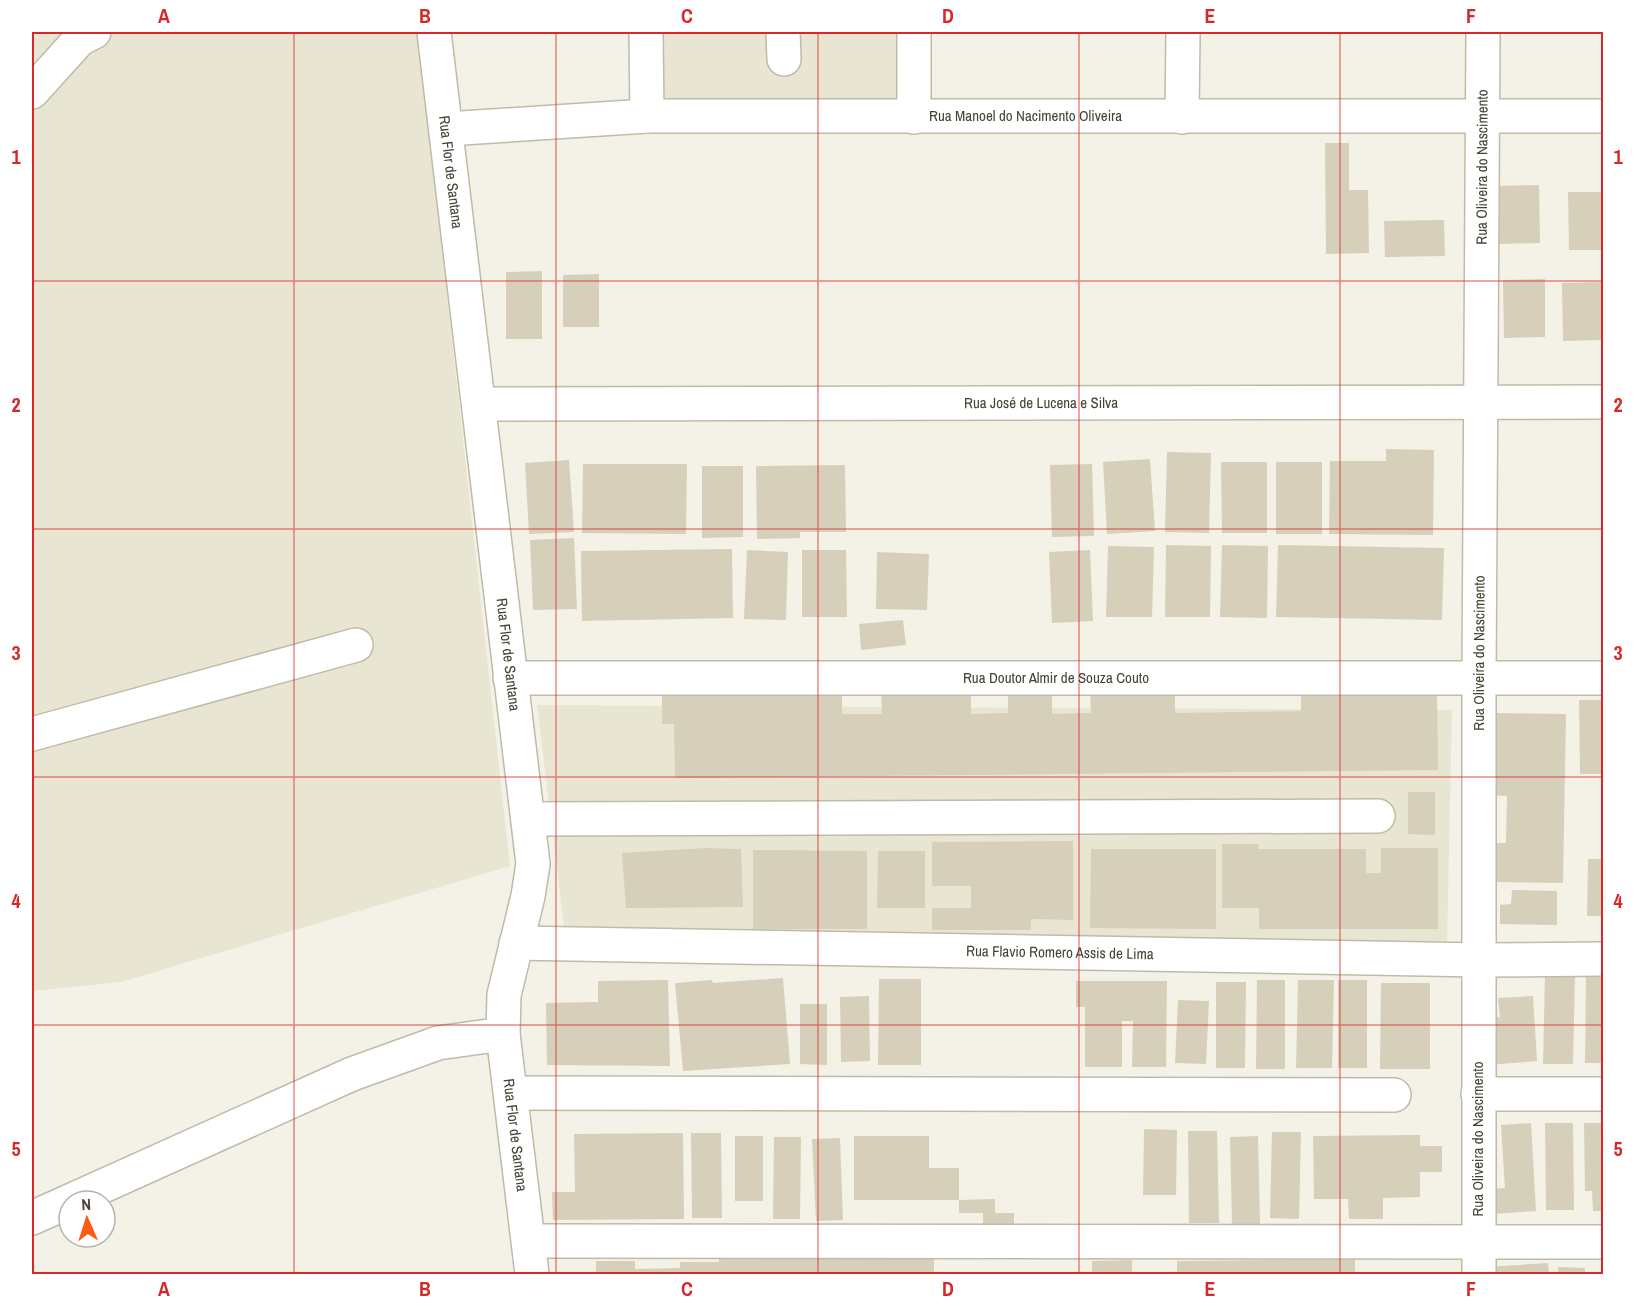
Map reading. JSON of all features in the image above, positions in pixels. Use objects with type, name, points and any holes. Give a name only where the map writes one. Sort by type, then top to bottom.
[{"type":"street","name":"Rua Flor de Santana","points":[[434,32],[533,864],[504,995],[503,1034],[532,1275]]},
{"type":"street","points":[[646,32],[647,116]]},
{"type":"street","points":[[914,32],[914,117]]},
{"type":"street","points":[[1182,117],[1183,32]]},
{"type":"street","name":"Rua Oliveira do Nascimento","points":[[1479,1275],[1479,676],[1483,32]]},
{"type":"street","points":[[32,92],[86,34]]},
{"type":"street","name":"Rua Manoel do Nacimento Oliveira","points":[[447,129],[647,116],[1604,116]]},
{"type":"street","name":"Rua José de Lucena e Silva","points":[[480,404],[1604,402]]},
{"type":"street","points":[[32,734],[356,645]]},
{"type":"street","name":"Rua Doutor Almir de Souza Couto","points":[[510,678],[1479,676],[1604,678]]},
{"type":"street","points":[[529,819],[1378,816]]},
{"type":"street","name":"Rua Flavio Romero Assis de Lima","points":[[516,943],[1480,960],[1604,959]]},
{"type":"street","points":[[32,1218],[352,1074],[438,1043],[503,1034]]},
{"type":"street","points":[[511,1093],[1394,1095]]},
{"type":"street","points":[[1478,1094],[1604,1094]]},
{"type":"street","points":[[529,1241],[1604,1242]]},
{"type":"shaded area","points":[[32,32],[418,32],[510,866],[121,982],[32,991]]},
{"type":"shaded area","points":[[659,32],[903,32],[903,106],[660,104]]},
{"type":"shaded area","points":[[537,705],[1452,710],[1447,944],[566,943]]},
{"type":"building","points":[[1325,143],[1349,143],[1349,190],[1368,190],[1369,253],[1326,254]]},
{"type":"building","points":[[1539,185],[1540,243],[1499,244],[1498,186]]},
{"type":"building","points":[[1568,192],[1604,192],[1604,250],[1569,250]]},
{"type":"building","points":[[1444,220],[1445,256],[1385,257],[1384,221]]},
{"type":"building","points":[[542,271],[542,339],[506,339],[506,272]]},
{"type":"building","points":[[599,274],[599,327],[563,327],[563,275]]},
{"type":"building","points":[[1545,279],[1545,337],[1504,338],[1503,280]]},
{"type":"building","points":[[1603,282],[1604,340],[1563,341],[1562,283]]},
{"type":"building","points":[[1386,449],[1434,450],[1433,535],[1329,534],[1330,461],[1386,461]]},
{"type":"building","points":[[1167,452],[1211,453],[1209,533],[1165,532]]},
{"type":"building","points":[[1150,459],[1155,531],[1107,534],[1103,462]]},
{"type":"building","points":[[569,460],[574,532],[529,534],[525,463]]},
{"type":"building","points":[[1221,462],[1267,462],[1267,533],[1222,533]]},
{"type":"building","points":[[1276,462],[1322,462],[1322,534],[1276,534]]},
{"type":"building","points":[[583,464],[687,464],[686,534],[582,533]]},
{"type":"building","points":[[1092,464],[1094,536],[1052,537],[1050,465]]},
{"type":"building","points":[[845,465],[846,532],[800,532],[800,538],[757,539],[756,466]]},
{"type":"building","points":[[702,466],[743,466],[743,537],[702,538]]},
{"type":"building","points":[[574,538],[577,609],[533,610],[530,540]]},
{"type":"building","points":[[1166,545],[1211,546],[1210,617],[1165,617]]},
{"type":"building","points":[[1222,545],[1268,546],[1267,618],[1220,617]]},
{"type":"building","points":[[1278,545],[1444,548],[1442,620],[1276,617]]},
{"type":"building","points":[[1108,546],[1154,547],[1152,617],[1106,617]]},
{"type":"building","points":[[732,549],[733,618],[582,621],[581,551]]},
{"type":"building","points":[[747,550],[788,552],[786,620],[744,619]]},
{"type":"building","points":[[802,550],[846,550],[847,617],[802,617]]},
{"type":"building","points":[[1090,550],[1093,621],[1052,623],[1049,552]]},
{"type":"building","points":[[877,552],[929,554],[927,610],[876,609]]},
{"type":"building","points":[[903,620],[906,645],[861,650],[859,624]]},
{"type":"building","points":[[1437,690],[1438,770],[675,778],[674,724],[662,724],[662,695],[842,693],[842,714],[882,714],[881,693],[971,691],[971,714],[1008,713],[1008,692],[1052,691],[1052,714],[1091,713],[1090,691],[1175,691],[1175,713],[1301,711],[1301,692]]},
{"type":"building","points":[[1579,700],[1604,700],[1604,774],[1580,774]]},
{"type":"building","points":[[1491,713],[1566,714],[1563,883],[1494,882],[1495,843],[1506,843],[1507,796],[1489,795]]},
{"type":"building","points":[[1408,792],[1435,792],[1435,835],[1408,834]]},
{"type":"building","points":[[1073,841],[1073,920],[1031,919],[1031,930],[932,930],[932,908],[971,908],[971,886],[932,886],[932,842]]},
{"type":"building","points":[[1222,844],[1259,844],[1258,849],[1366,849],[1366,873],[1381,873],[1381,848],[1438,848],[1438,929],[1259,929],[1259,908],[1222,908]]},
{"type":"building","points":[[706,848],[741,849],[743,907],[626,908],[622,853]]},
{"type":"building","points":[[1091,849],[1216,849],[1216,929],[1090,928]]},
{"type":"building","points":[[753,850],[867,851],[867,929],[753,929]]},
{"type":"building","points":[[878,851],[925,851],[925,908],[877,908]]},
{"type":"building","points":[[1588,859],[1604,859],[1604,916],[1587,916]]},
{"type":"building","points":[[1512,890],[1557,891],[1557,925],[1500,924],[1500,905],[1511,904]]},
{"type":"building","points":[[1545,974],[1575,975],[1573,1064],[1543,1064]]},
{"type":"building","points":[[1586,974],[1604,974],[1604,1063],[1585,1063]]},
{"type":"building","points":[[783,978],[790,1064],[683,1071],[675,983]]},
{"type":"building","points":[[879,979],[921,979],[921,1065],[878,1065]]},
{"type":"building","points":[[668,980],[670,1066],[547,1065],[546,1003],[598,1002],[598,981]]},
{"type":"building","points":[[1257,980],[1285,980],[1285,1069],[1256,1069]]},
{"type":"building","points":[[1298,980],[1334,980],[1332,1068],[1296,1068]]},
{"type":"building","points":[[1338,980],[1367,980],[1367,1068],[1338,1068]]},
{"type":"building","points":[[1076,981],[1167,981],[1166,1067],[1132,1067],[1133,1021],[1122,1021],[1122,1067],[1085,1067],[1085,1007],[1076,1007]]},
{"type":"building","points":[[1216,982],[1246,982],[1245,1068],[1216,1068]]},
{"type":"building","points":[[1381,983],[1430,983],[1430,1069],[1380,1069]]},
{"type":"building","points":[[869,996],[870,1061],[841,1062],[840,997]]},
{"type":"building","points":[[1533,996],[1537,1061],[1487,1065],[1484,1017],[1500,1017],[1498,998]]},
{"type":"building","points":[[1178,1000],[1209,1001],[1206,1064],[1175,1063]]},
{"type":"building","points":[[800,1004],[827,1004],[827,1065],[800,1064]]},
{"type":"building","points":[[1531,1123],[1536,1211],[1492,1214],[1490,1189],[1505,1188],[1501,1125]]},
{"type":"building","points":[[1545,1123],[1573,1123],[1574,1210],[1546,1210]]},
{"type":"building","points":[[1584,1123],[1604,1123],[1604,1211],[1593,1211],[1592,1191],[1585,1191]]},
{"type":"building","points":[[1144,1129],[1177,1130],[1176,1195],[1143,1195]]},
{"type":"building","points":[[1188,1131],[1217,1131],[1219,1223],[1189,1223]]},
{"type":"building","points":[[1272,1132],[1301,1132],[1299,1219],[1270,1218]]},
{"type":"building","points":[[683,1133],[684,1219],[553,1220],[552,1192],[575,1192],[574,1134]]},
{"type":"building","points":[[691,1133],[721,1133],[722,1218],[692,1218]]},
{"type":"building","points":[[1420,1135],[1420,1146],[1442,1146],[1442,1172],[1420,1172],[1420,1197],[1383,1198],[1383,1219],[1349,1219],[1348,1199],[1314,1199],[1313,1136]]},
{"type":"building","points":[[735,1136],[763,1136],[763,1201],[735,1201]]},
{"type":"building","points":[[854,1136],[929,1136],[929,1168],[959,1168],[959,1200],[854,1200]]},
{"type":"building","points":[[1258,1136],[1260,1224],[1232,1225],[1230,1137]]},
{"type":"building","points":[[774,1137],[801,1137],[800,1219],[773,1219]]},
{"type":"building","points":[[840,1138],[843,1220],[816,1221],[812,1139]]},
{"type":"building","points":[[995,1199],[995,1213],[1014,1213],[1014,1234],[983,1235],[983,1213],[959,1213],[959,1200]]},
{"type":"building","points":[[719,1258],[934,1259],[934,1274],[596,1274],[596,1261],[635,1261],[635,1269],[680,1268],[680,1262],[719,1262]]},
{"type":"building","points":[[1355,1259],[1355,1274],[1177,1274],[1177,1261]]},
{"type":"building","points":[[1132,1260],[1132,1274],[1092,1274],[1092,1261]]},
{"type":"building","points":[[1548,1263],[1549,1274],[1487,1274],[1486,1267]]},
{"type":"building","points":[[1558,1267],[1585,1268],[1585,1274],[1558,1274]]}]
